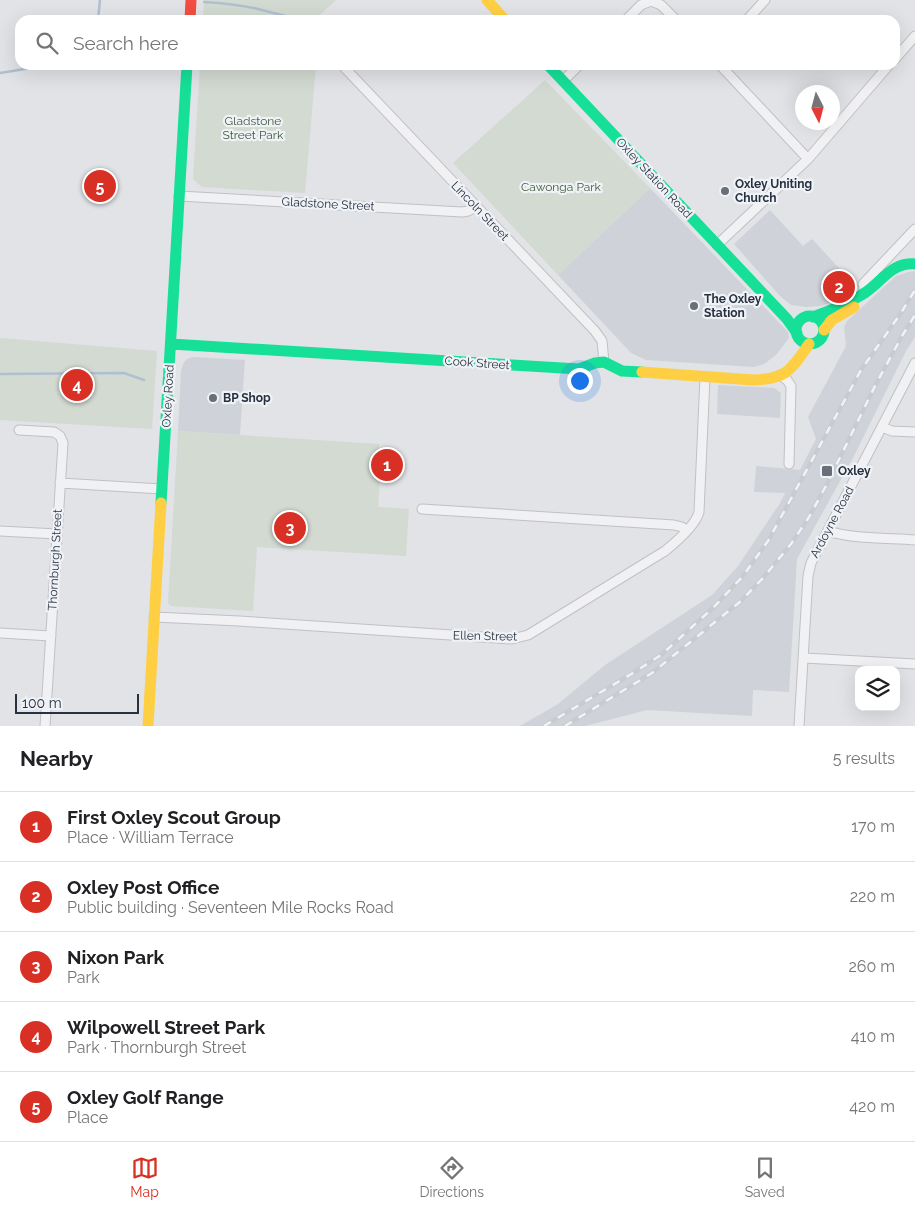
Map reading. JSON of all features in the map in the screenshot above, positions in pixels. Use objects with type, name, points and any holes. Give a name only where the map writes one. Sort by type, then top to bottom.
[{"type":"main road","points":[[190,15],[191,0]]},
{"type":"main road","points":[[487,0],[501,15]]},
{"type":"main road","name":"Oxley Road","points":[[148,726],[187,70]]},
{"type":"main road","name":"Oxley Station Road","points":[[553,70],[787,319],[797,335]]},
{"type":"main road","points":[[780,375],[791,356],[800,321],[834,309],[865,293],[898,266],[910,263],[915,264]]},
{"type":"main road","name":"Oxley Station Road","points":[[761,291],[787,310],[810,317]]},
{"type":"main road","points":[[797,335],[801,341],[809,344],[818,342],[822,339],[824,330],[832,320],[850,310],[865,293]]},
{"type":"main road","points":[[810,317],[821,321],[824,330]]},
{"type":"main road","name":"Cook Street","points":[[171,344],[579,369],[604,362]]},
{"type":"main road","points":[[604,362],[622,371],[762,380],[780,375],[794,366],[809,344]]},
{"type":"street","points":[[752,15],[765,0]]},
{"type":"street","points":[[631,15],[641,5],[651,1],[661,5],[671,15]]},
{"type":"street","points":[[900,53],[915,36]]},
{"type":"street","name":"Lincoln Street","points":[[347,70],[594,331],[602,341],[604,362]]},
{"type":"street","points":[[563,81],[574,70]]},
{"type":"street","points":[[725,70],[808,159]]},
{"type":"street","points":[[718,245],[808,159],[886,70]]},
{"type":"street","name":"Gladstone Street","points":[[179,196],[462,212],[468,211],[475,206]]},
{"type":"street","points":[[865,293],[862,284],[915,229]]},
{"type":"street","name":"Ardoyne Road","points":[[799,726],[808,576],[811,563],[915,363]]},
{"type":"street","points":[[780,375],[791,386],[789,464]]},
{"type":"street","name":"Ellen Street","points":[[154,617],[512,639],[528,635],[665,551],[697,518],[699,512],[705,377]]},
{"type":"street","points":[[882,427],[892,431],[915,432]]},
{"type":"street","name":"Thornburgh Street","points":[[19,430],[54,432],[60,436],[62,443],[45,726]]},
{"type":"street","points":[[60,483],[162,489]]},
{"type":"street","points":[[422,508],[674,524],[686,530]]},
{"type":"street","points":[[0,531],[57,534]]},
{"type":"street","points":[[828,531],[852,536],[915,540]]},
{"type":"street","points":[[0,633],[51,636]]},
{"type":"street","points":[[804,658],[915,664]]},
{"type":"shaded area","points":[[650,188],[788,332],[789,338],[776,355],[764,364],[754,367],[646,360],[631,353],[558,275]]},
{"type":"shaded area","points":[[770,210],[803,246],[812,239],[853,283],[832,302],[821,306],[791,305],[780,296],[734,244]]},
{"type":"shaded area","points":[[915,271],[915,337],[906,351],[854,456],[797,559],[789,692],[753,690],[752,716],[647,710],[585,726],[520,726],[558,704],[605,665],[712,595],[738,566],[785,493],[754,492],[756,466],[800,470],[816,439],[808,417],[846,346],[844,327],[847,321],[896,276]]},
{"type":"shaded area","points":[[193,357],[245,360],[240,435],[178,431],[181,370],[184,362]]},
{"type":"shaded area","points":[[718,385],[774,388],[781,393],[780,418],[717,414]]},
{"type":"green space","points":[[204,0],[336,0],[320,15],[203,15]]},
{"type":"green space","name":"Gladstone Street Park","points":[[200,70],[316,70],[305,193],[202,187],[193,179]]},
{"type":"green space","name":"Cawonga Park","points":[[545,80],[650,188],[558,275],[453,163]]},
{"type":"green space","points":[[0,338],[157,351],[152,429],[0,420]]},
{"type":"green space","points":[[178,431],[379,444],[377,479],[380,480],[378,507],[409,509],[406,556],[257,547],[253,611],[171,606],[168,603]]},
{"type":"waterway","points":[[98,15],[100,0]]},
{"type":"waterway","points":[[204,2],[245,6],[283,15]]},
{"type":"waterway","points":[[0,73],[18,70]]},
{"type":"waterway","points":[[0,374],[124,373],[144,380]]},
{"type":"railway","points":[[544,726],[661,655],[713,608],[743,576],[768,541],[861,370],[915,290]]},
{"type":"railway","points":[[565,726],[652,673],[741,601],[763,578],[791,544],[809,517],[876,384],[915,315]]},
{"type":"traffic: fast","points":[[161,503],[187,70]]},
{"type":"traffic: fast","points":[[553,70],[787,319],[797,333]]},
{"type":"traffic: fast","points":[[813,317],[857,298],[899,266],[915,264]]},
{"type":"traffic: fast","points":[[810,316],[820,320],[824,330],[820,340],[810,344],[800,340],[796,330],[800,320],[810,316]]},
{"type":"traffic: fast","points":[[171,344],[579,369],[604,362],[622,371],[642,372]]},
{"type":"traffic: slow","points":[[487,0],[500,15]]},
{"type":"traffic: slow","points":[[824,330],[832,320],[854,307]]},
{"type":"traffic: slow","points":[[642,372],[753,380],[774,378],[792,367],[809,344]]},
{"type":"traffic: slow","points":[[148,726],[161,503]]},
{"type":"traffic: jam","points":[[190,15],[191,0]]},
{"type":"place","name":"Oxley Golf Range","points":[[100,186]]},
{"type":"place","name":"Oxley Uniting Church","points":[[725,191]]},
{"type":"place","name":"Oxley Post Office","points":[[839,287]]},
{"type":"place","name":"The Oxley Station","points":[[694,306]]},
{"type":"place","name":"Wilpowell Street Park","points":[[77,385]]},
{"type":"place","name":"BP Shop","points":[[213,398]]},
{"type":"place","name":"First Oxley Scout Group","points":[[387,465]]},
{"type":"place","name":"Oxley","points":[[827,471]]},
{"type":"place","name":"Nixon Park","points":[[290,528]]}]
